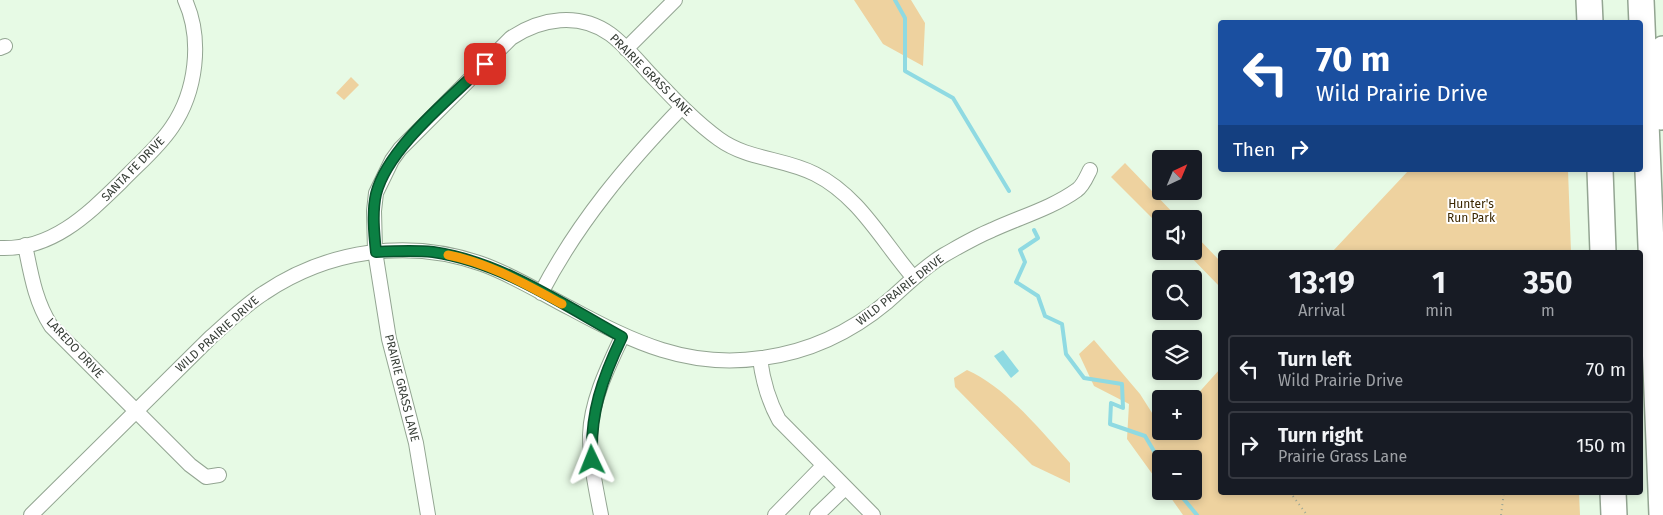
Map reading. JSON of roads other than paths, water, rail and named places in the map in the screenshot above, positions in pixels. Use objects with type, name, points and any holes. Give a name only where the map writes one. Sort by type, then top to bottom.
[{"type":"highway","points":[[1589,0],[1590,20]]},
{"type":"highway","points":[[1593,0],[1594,20]]},
{"type":"highway","points":[[1641,0],[1642,20]]},
{"type":"highway","points":[[1643,47],[1662,515]]},
{"type":"highway","points":[[1654,307],[1663,49]]},
{"type":"highway","points":[[1600,172],[1603,250]]},
{"type":"highway","points":[[1613,495],[1614,515]]},
{"type":"street","name":"SANTA FE DRIVE","points":[[0,248],[25,245],[55,236],[87,215],[161,141],[172,127],[188,94],[195,58],[192,21],[185,0]]},
{"type":"street","points":[[626,49],[675,0]]},
{"type":"street","name":"PRAIRIE GRASS LANE","points":[[428,515],[416,443],[388,339],[376,252],[374,211],[376,193],[392,160],[418,130],[512,38],[538,23],[567,19],[596,26],[611,34],[682,107],[720,140],[756,157],[793,165],[829,181],[856,204],[913,277]]},
{"type":"street","points":[[541,293],[578,229],[602,196],[626,165],[682,107]]},
{"type":"street","name":"WILD PRAIRIE DRIVE","points":[[31,515],[210,337],[262,294],[306,270],[338,259],[376,252],[404,250],[455,256],[489,267],[622,337],[673,355],[701,360],[760,359],[812,346],[845,331],[890,300],[913,277],[964,243],[1034,213],[1080,189],[1090,170]]},
{"type":"street","name":"LAREDO DRIVE","points":[[25,245],[36,296],[41,310],[51,326],[190,465],[206,478],[219,475]]},
{"type":"street","points":[[601,515],[592,460],[590,434],[594,408],[622,337]]},
{"type":"street","points":[[760,359],[764,385],[770,403],[779,420],[873,515]]},
{"type":"street","points":[[775,515],[823,466]]},
{"type":"street","points":[[817,515],[845,488]]},
{"type":"water","points":[[1003,350],[1019,371],[1011,378],[994,356]]},
{"type":"waterway","points":[[895,0],[905,18],[905,71],[953,98],[1009,191]]},
{"type":"waterway","points":[[1034,230],[1038,238],[1020,250],[1025,262],[1016,282],[1038,296],[1045,316],[1062,324],[1066,354],[1084,378],[1122,384],[1123,408],[1111,403],[1110,424],[1145,436],[1153,450]]},
{"type":"waterway","points":[[1184,500],[1197,515]]},
{"type":"park label","name":"Hunter's Run Park","points":[[1471,211]]}]
